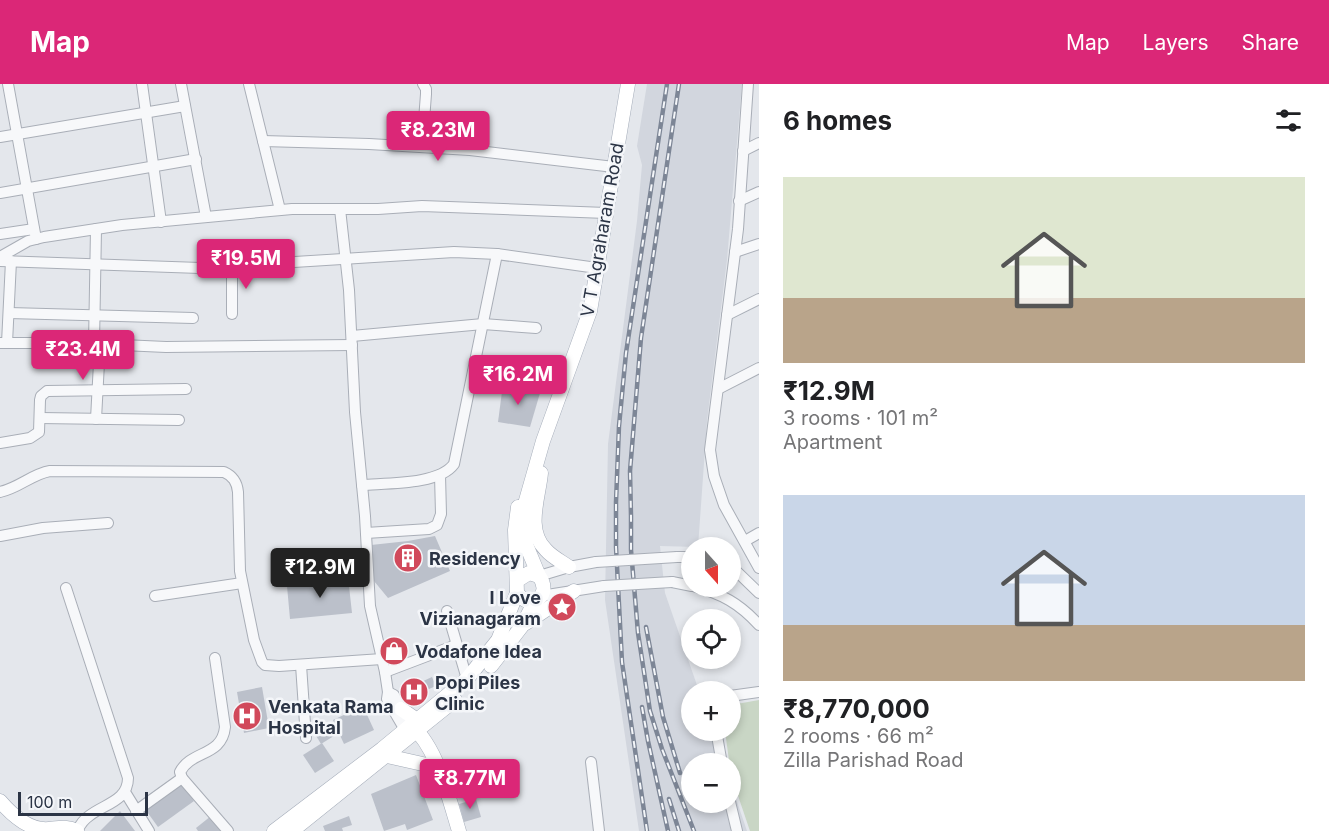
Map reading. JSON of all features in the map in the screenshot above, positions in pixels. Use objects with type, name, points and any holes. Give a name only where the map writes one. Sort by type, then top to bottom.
[{"type":"main road","name":"V T Agraharam Road","points":[[543,441],[590,311],[628,84]]},
{"type":"main road","points":[[543,441],[535,529],[544,549],[569,567]]},
{"type":"main road","points":[[540,589],[526,601],[518,587],[515,524],[522,484],[543,441]]},
{"type":"main road","points":[[274,831],[464,693],[491,666],[522,626],[540,589],[524,532],[525,504],[543,441]]},
{"type":"main road","points":[[292,831],[387,756],[467,679],[498,640],[521,577],[529,573],[540,589]]},
{"type":"main road","points":[[522,626],[574,591]]},
{"type":"main road","points":[[432,765],[433,732],[436,722],[447,706]]},
{"type":"main road","points":[[401,709],[432,765],[454,829]]},
{"type":"main road","points":[[387,756],[432,765]]},
{"type":"main road","points":[[0,801],[10,813],[26,824],[42,829],[62,827],[77,831]]},
{"type":"street","points":[[8,84],[35,234]]},
{"type":"street","points":[[142,84],[161,222]]},
{"type":"street","points":[[181,84],[206,217]]},
{"type":"street","points":[[249,84],[280,210]]},
{"type":"street","points":[[422,147],[426,94],[423,84]]},
{"type":"street","points":[[748,84],[735,252],[710,450],[714,476],[724,505],[759,568]]},
{"type":"street","points":[[747,98],[759,91]]},
{"type":"street","points":[[0,137],[185,106]]},
{"type":"street","points":[[263,141],[470,150],[614,167]]},
{"type":"street","points":[[743,151],[759,143]]},
{"type":"street","points":[[0,193],[196,159]]},
{"type":"street","points":[[740,201],[759,192]]},
{"type":"street","points":[[0,234],[35,234],[96,229],[280,210],[422,206],[606,213]]},
{"type":"street","points":[[340,209],[346,259],[370,606],[385,672],[387,699],[413,731]]},
{"type":"street","points":[[96,229],[96,419]]},
{"type":"street","points":[[4,260],[35,234]]},
{"type":"street","points":[[735,252],[759,244]]},
{"type":"street","points":[[4,260],[200,268],[454,252],[497,254],[597,268]]},
{"type":"street","points":[[362,485],[431,478],[452,467],[456,458],[497,254]]},
{"type":"street","points":[[4,260],[9,313],[4,343],[166,347],[352,340],[483,324],[536,328]]},
{"type":"street","points":[[232,266],[232,314]]},
{"type":"street","points":[[727,315],[759,298]]},
{"type":"street","points":[[9,313],[193,318]]},
{"type":"street","points":[[718,389],[759,368]]},
{"type":"street","points":[[473,372],[564,383]]},
{"type":"street","points":[[0,443],[36,435],[40,429],[40,400],[46,391],[186,390]]},
{"type":"street","points":[[40,418],[179,420]]},
{"type":"street","points":[[0,492],[15,488],[39,473],[51,471],[224,472],[230,474],[238,492],[240,572],[254,640],[262,662],[270,666],[382,659]]},
{"type":"street","points":[[366,533],[429,529],[436,525],[441,514],[440,475]]},
{"type":"street","points":[[0,536],[43,528],[108,523]]},
{"type":"street","points":[[745,541],[759,533]]},
{"type":"street","points":[[540,589],[569,567],[596,562],[681,557]]},
{"type":"street","points":[[741,576],[759,594]]},
{"type":"street","points":[[540,589],[574,591],[604,586],[672,582],[681,584]]},
{"type":"street","points":[[155,596],[242,583]]},
{"type":"street","points":[[66,588],[128,778],[125,792],[87,817],[77,831]]},
{"type":"street","points":[[725,597],[745,610],[759,626]]},
{"type":"street","points":[[447,611],[467,679]]},
{"type":"street","points":[[385,672],[456,645]]},
{"type":"street","points":[[215,658],[225,727],[224,736],[219,744],[184,765],[180,772],[182,778],[228,831]]},
{"type":"street","points":[[301,664],[306,738]]},
{"type":"street","points":[[388,692],[394,695],[401,709]]},
{"type":"street","points":[[741,694],[759,692]]},
{"type":"street","points":[[591,762],[598,831]]},
{"type":"street","points":[[136,812],[182,778]]},
{"type":"street","points":[[125,792],[149,831]]},
{"type":"street","points":[[733,813],[737,831]]},
{"type":"shaded area","points":[[647,84],[742,84],[727,260],[707,421],[699,537],[681,537],[681,547],[660,546],[665,593],[681,639],[681,669],[691,669],[696,681],[681,681],[681,741],[716,741],[720,753],[681,753],[681,813],[741,813],[747,831],[639,831],[605,600],[608,444],[637,221],[642,165],[637,146]]},
{"type":"green space","points":[[759,700],[759,831],[750,831],[741,804],[741,753],[728,753],[726,741],[741,741],[741,703]]},
{"type":"building","points":[[503,384],[540,393],[530,427],[498,422]]},
{"type":"building","name":"Residency","points":[[435,536],[450,571],[388,598],[374,581],[371,545]]},
{"type":"building","points":[[348,577],[352,613],[290,619],[287,586],[333,582],[338,578]]},
{"type":"building","points":[[432,677],[436,686],[422,692],[419,683]]},
{"type":"building","points":[[415,683],[423,694],[411,703],[403,692]]},
{"type":"building","points":[[262,687],[269,728],[244,733],[237,692]]},
{"type":"building","points":[[363,706],[374,730],[344,744],[333,720]]},
{"type":"building","points":[[331,724],[337,734],[321,744],[315,734]]},
{"type":"building","points":[[322,743],[334,761],[315,773],[303,755]]},
{"type":"building","points":[[416,775],[433,820],[407,830],[405,824],[384,831],[371,794]]},
{"type":"building","points":[[181,783],[194,801],[158,827],[145,809]]},
{"type":"building","points":[[476,799],[481,817],[464,822],[459,804]]},
{"type":"building","points":[[120,811],[135,831],[100,831]]},
{"type":"building","points":[[211,816],[222,831],[198,831],[196,828]]},
{"type":"building","points":[[349,816],[352,825],[342,828],[343,831],[325,831],[323,826]]},
{"type":"railway","points":[[647,831],[622,662],[616,502],[619,426],[626,353],[667,84]]},
{"type":"railway","points":[[679,84],[641,338],[630,471],[631,550],[638,633],[650,711],[662,749],[694,831]]},
{"type":"railway","points":[[646,627],[663,717],[680,773]]},
{"type":"railway","points":[[642,707],[668,831]]},
{"type":"railway","points":[[669,799],[679,831]]},
{"type":"place","name":"Residency","points":[[408,558]]},
{"type":"place","name":"I Love Vizianagaram","points":[[562,607]]},
{"type":"place","name":"Vodafone Idea","points":[[394,651]]},
{"type":"place","name":"Popi Piles Clinic","points":[[414,692]]},
{"type":"place","name":"Venkata Rama Hospital","points":[[247,716]]}]
